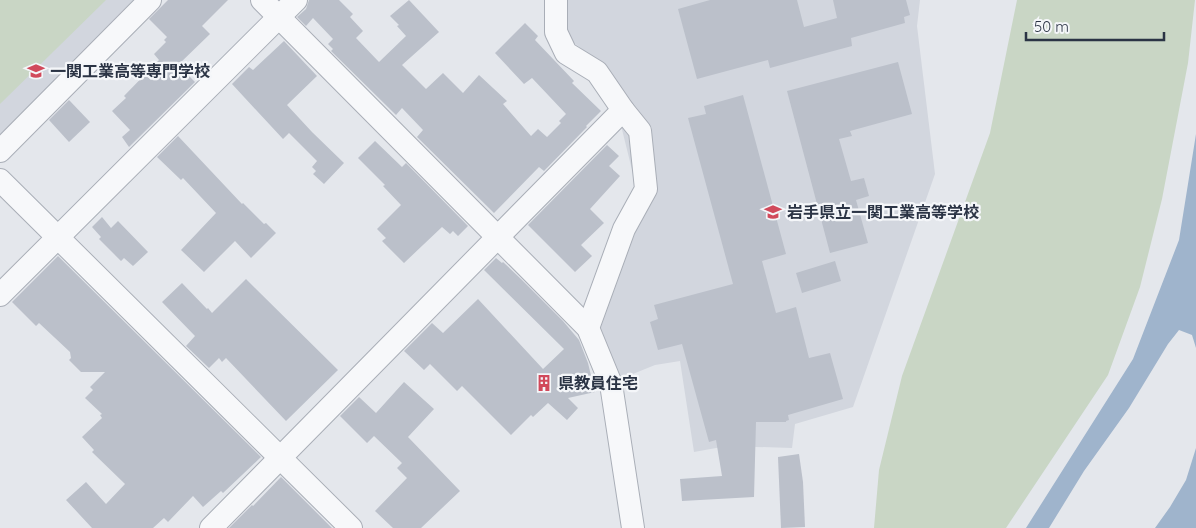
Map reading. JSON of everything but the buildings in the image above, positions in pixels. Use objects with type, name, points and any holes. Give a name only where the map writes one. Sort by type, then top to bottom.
[{"type":"street","points":[[0,151],[150,0]]},
{"type":"street","points":[[262,0],[588,328],[611,384],[633,528]]},
{"type":"street","points":[[0,295],[296,0]]},
{"type":"street","points":[[556,0],[556,32],[566,53],[596,72],[640,130],[646,189],[624,229],[588,328]]},
{"type":"street","points":[[212,528],[623,110]]},
{"type":"street","points":[[0,180],[351,528]]},
{"type":"shaded area","name":"一関工業高等専門学校","points":[[0,0],[142,0],[0,143]]},
{"type":"shaded area","name":"岩手県立一関工業高等学校","points":[[564,0],[920,0],[917,26],[935,174],[853,407],[795,424],[792,448],[727,446],[694,452],[680,361],[655,365],[618,380],[585,312],[610,235],[637,190],[607,69],[568,38]]},
{"type":"green space","points":[[0,0],[106,0],[0,104]]},
{"type":"green space","points":[[1017,0],[1195,0],[1188,63],[1162,199],[1140,287],[1108,375],[1006,528],[874,528],[879,470],[902,376],[990,133]]},
{"type":"water","points":[[1196,134],[1196,348],[1192,335],[1179,330],[1168,344],[1129,408],[1084,471],[1049,528],[1026,528],[1133,359],[1179,240]]},
{"type":"water","points":[[1196,448],[1196,528],[1155,528],[1186,480]]},
{"type":"place","name":"一関工業高等専門学校","points":[[36,71]]},
{"type":"place","name":"岩手県立一関工業高等学校","points":[[773,212]]},
{"type":"place","name":"県教員住宅","points":[[544,383]]}]
